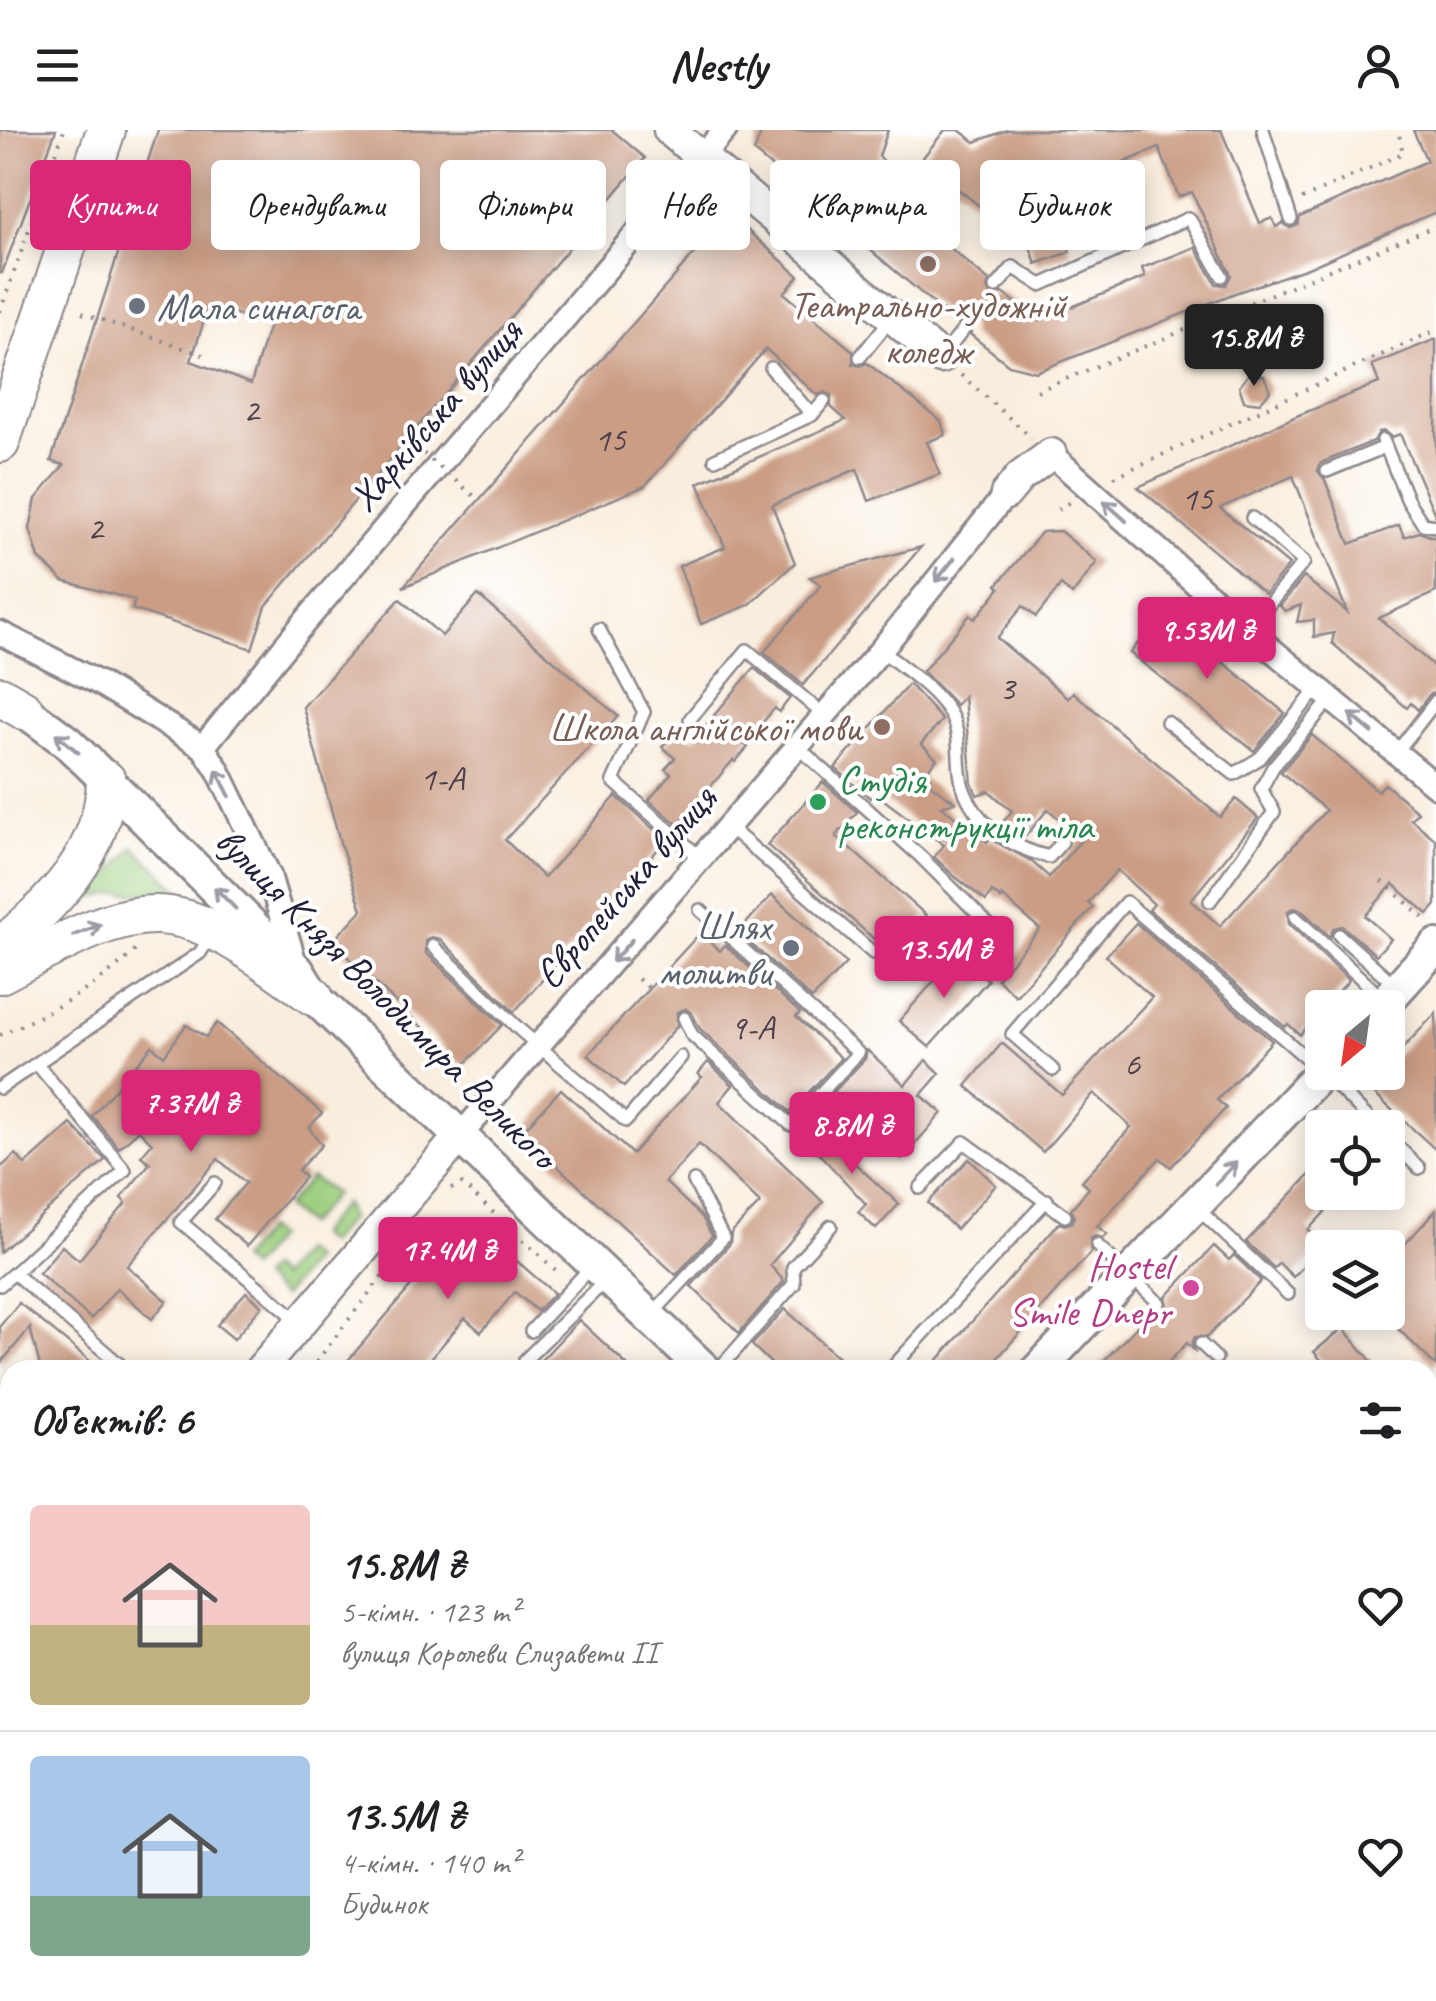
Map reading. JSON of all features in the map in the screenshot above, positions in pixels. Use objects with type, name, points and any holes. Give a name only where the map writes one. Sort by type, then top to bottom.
[{"type":"main road","points":[[0,442],[106,130]]},
{"type":"main road","name":"вулиця Князя Володимира Великого","points":[[12,703],[67,742],[460,1136],[695,1360]]},
{"type":"main road","points":[[0,948],[59,894],[79,868],[106,805],[106,780]]},
{"type":"main road","points":[[0,974],[75,934],[144,913],[184,916],[215,929],[305,983]]},
{"type":"main road","points":[[1396,990],[1436,946]]},
{"type":"main road","points":[[1047,1360],[1306,1090]]},
{"type":"street","points":[[669,130],[941,358]]},
{"type":"street","name":"Харківська вулиця","points":[[203,747],[725,130]]},
{"type":"street","points":[[1050,454],[1248,630],[1436,786]]},
{"type":"street","name":"Європейська вулиця","points":[[268,1360],[881,650],[1020,476],[1050,454]]},
{"type":"street","points":[[0,633],[125,698],[203,747],[269,875],[305,983]]},
{"type":"lane","points":[[1278,130],[1264,134],[1291,219]]},
{"type":"lane","points":[[996,287],[1013,267],[1041,284],[1189,218],[1222,276]]},
{"type":"lane","points":[[860,357],[893,316]]},
{"type":"lane","points":[[941,358],[964,328]]},
{"type":"lane","points":[[771,368],[812,416]]},
{"type":"lane","points":[[715,458],[812,416],[824,400]]},
{"type":"lane","points":[[1327,471],[1384,444],[1408,501],[1423,524],[1436,526]]},
{"type":"lane","points":[[1248,630],[1304,562],[1252,518]]},
{"type":"lane","points":[[598,629],[644,712],[614,781],[702,859]]},
{"type":"lane","points":[[690,720],[748,650],[824,716]]},
{"type":"lane","points":[[881,650],[932,692],[949,713],[958,732],[964,787],[987,826],[1022,850],[1048,857],[1062,842]]},
{"type":"lane","points":[[1167,722],[1234,774],[1260,758],[1325,694]]},
{"type":"lane","points":[[1210,901],[1274,812],[1260,789],[1325,694]]},
{"type":"lane","points":[[1396,753],[1436,701]]},
{"type":"lane","points":[[798,746],[921,857],[1000,936]]},
{"type":"lane","points":[[729,827],[873,953]]},
{"type":"lane","points":[[1053,1070],[1012,1034],[1126,902],[1305,1056]]},
{"type":"lane","points":[[684,1018],[692,1036],[791,1125],[858,1053],[700,910]]},
{"type":"lane","points":[[1295,917],[1378,990]]},
{"type":"lane","points":[[0,1088],[200,953],[215,929]]},
{"type":"lane","points":[[1339,935],[1381,990]]},
{"type":"lane","points":[[433,946],[626,1121],[681,1057]]},
{"type":"lane","points":[[0,1286],[125,1170],[37,1064]]},
{"type":"lane","points":[[1341,1090],[1360,1110]]},
{"type":"lane","points":[[920,1188],[964,1142],[1065,1216]]},
{"type":"lane","points":[[1405,1154],[1419,1168]]},
{"type":"lane","points":[[650,1316],[723,1238],[694,1181]]},
{"type":"lane","points":[[215,1184],[181,1222],[300,1322]]},
{"type":"lane","points":[[899,1360],[1046,1200]]},
{"type":"lane","points":[[1195,1206],[1288,1294]]},
{"type":"lane","points":[[727,1360],[794,1284],[792,1267],[831,1226]]},
{"type":"lane","points":[[1097,1245],[1159,1303]]},
{"type":"lane","points":[[531,1331],[601,1270]]},
{"type":"lane","points":[[525,1360],[601,1270]]},
{"type":"lane","points":[[14,1273],[114,1360]]},
{"type":"lane","points":[[1201,1344],[1216,1358]]},
{"type":"path","points":[[0,312],[64,130]]},
{"type":"path","points":[[1288,206],[1404,153],[1398,130]]},
{"type":"path","points":[[1037,391],[1436,226]]},
{"type":"path","points":[[82,314],[203,354]]},
{"type":"path","points":[[1058,510],[1089,488],[1436,330]]},
{"type":"path","points":[[941,358],[1050,454]]},
{"type":"path","points":[[407,440],[480,500]]},
{"type":"path","points":[[1382,881],[1436,929]]},
{"type":"path","points":[[0,1035],[29,1022],[123,964],[148,936]]},
{"type":"path","points":[[638,979],[650,989]]},
{"type":"path","points":[[442,1198],[448,1190],[462,1184]]},
{"type":"path","points":[[318,1360],[424,1221]]},
{"type":"green space","points":[[134,847],[187,897],[120,892],[88,899]]},
{"type":"green space","points":[[311,1177],[335,1194],[307,1225],[285,1207]]},
{"type":"green space","points":[[344,1203],[350,1218],[328,1244],[317,1235]]},
{"type":"green space","points":[[266,1229],[276,1237],[250,1269],[240,1260]]},
{"type":"green space","points":[[302,1251],[313,1260],[282,1297],[261,1278],[269,1269],[280,1277]]},
{"type":"building","points":[[0,130],[56,130],[45,160],[30,160],[30,199],[0,273]]},
{"type":"building","points":[[158,130],[612,130],[645,158],[626,160],[626,180],[606,204],[606,160],[440,160],[440,250],[567,250],[266,606],[252,649],[132,609],[135,600],[63,581],[39,558],[30,529],[36,499],[64,465],[51,461],[119,250],[191,250],[191,160],[148,160]],"holes":[[[209,305],[269,325],[251,384],[191,361]]]},
{"type":"building","points":[[762,130],[888,130],[879,156],[883,160],[770,160],[770,165],[754,152]]},
{"type":"building","points":[[945,130],[959,130],[975,142],[1007,130],[1221,130],[1260,223],[1272,218],[1276,227],[1283,223],[1290,228],[1298,225],[1300,217],[1427,161],[1413,130],[1436,130],[1436,212],[1308,268],[1036,372],[1009,365],[971,335],[970,322],[957,323],[870,250],[953,250],[989,281],[987,289],[991,295],[1003,293],[1040,320],[1145,277],[1142,268],[1195,247],[1216,284],[1226,285],[1231,275],[1192,192],[1179,197],[1159,148],[1130,160],[980,160],[980,206],[960,191],[960,160],[921,160]]},
{"type":"building","points":[[750,233],[799,276],[784,293],[853,351],[853,364],[867,363],[941,421],[945,435],[927,442],[940,474],[869,501],[857,469],[772,505],[795,563],[749,605],[701,624],[679,566],[725,547],[698,483],[846,420],[831,407],[831,395],[817,395],[766,349],[645,486],[403,587],[698,250],[750,250]]},
{"type":"building","points":[[1031,250],[1069,250],[1070,252],[1036,264]]},
{"type":"building","points":[[1436,339],[1436,517],[1400,434],[1392,437],[1385,431],[1379,432],[1374,441],[1323,462],[1318,471],[1350,544],[1399,525],[1404,537],[1419,532],[1436,538],[1436,592],[1379,618],[1436,668],[1436,692],[1418,710],[1411,703],[1407,708],[1332,643],[1334,633],[1314,637],[1314,620],[1297,622],[1301,605],[1285,611],[1280,606],[1304,577],[1347,612],[1293,476],[1220,508],[1289,565],[1265,594],[1138,487],[1379,383],[1372,365]]},
{"type":"building","points":[[1249,374],[1264,376],[1270,391],[1260,403],[1244,401],[1239,386]]},
{"type":"building","points":[[1060,531],[1097,562],[1072,595],[1061,585],[1036,617],[1023,606],[997,638],[1068,698],[1073,692],[1220,817],[1236,799],[1258,818],[1191,900],[1220,926],[1326,810],[1281,772],[1312,735],[1378,791],[1385,784],[1418,812],[1411,819],[1436,840],[1436,905],[1428,914],[1393,884],[1365,916],[1391,939],[1376,955],[1342,926],[1333,928],[1330,937],[1301,910],[1288,911],[1289,924],[1349,980],[1340,990],[1305,990],[1305,1029],[1300,1035],[1288,1024],[1285,1027],[1149,910],[1154,904],[1117,870],[1088,903],[1093,907],[1016,996],[997,979],[1040,929],[1002,896],[1001,899],[992,892],[986,901],[934,857],[944,845],[876,794],[870,798],[835,768],[909,684],[942,720],[921,744],[937,759],[921,777],[955,802],[941,806],[987,842],[990,839],[1031,861],[1049,877],[1082,839],[1048,809],[1024,838],[1001,824],[1012,811],[989,791],[977,795],[972,784],[964,696],[956,705],[923,671],[970,615],[975,619],[1000,588],[997,585],[1042,532]]},
{"type":"building","points":[[921,547],[803,685],[764,652],[821,585],[810,577]]},
{"type":"building","points":[[478,595],[618,716],[505,840],[544,878],[616,796],[666,840],[514,1012],[440,939],[426,940],[426,953],[502,1025],[463,1066],[332,942],[362,910],[303,707],[400,599],[442,636]]},
{"type":"building","points":[[1163,613],[1285,713],[1254,751],[1130,653]]},
{"type":"building","points":[[754,668],[790,698],[779,712],[775,708],[744,744],[748,747],[678,825],[649,800],[671,774],[665,769],[675,758],[662,747],[680,727],[694,739]]},
{"type":"building","points":[[823,782],[857,812],[836,836],[926,915],[891,954],[767,845]]},
{"type":"building","name":"Шлях молитви","points":[[772,895],[846,963],[812,999],[738,932]]},
{"type":"building","points":[[1136,923],[1272,1041],[1217,1100],[1226,1108],[1171,1167],[1160,1158],[1097,1226],[1107,1234],[1090,1239],[1091,1252],[996,1360],[938,1360],[1059,1223],[1072,1222],[1071,1209],[1089,1188],[1082,1181],[1131,1127],[1094,1093],[1043,1152],[966,1086],[1002,1043],[1062,1095],[1152,997],[1106,956]]},
{"type":"building","points":[[700,933],[720,951],[725,945],[800,1013],[796,1017],[841,1058],[790,1112],[700,1029],[686,1009],[677,1012],[677,1026],[624,1087],[588,1055]]},
{"type":"building","points":[[958,954],[988,980],[929,1047],[899,1021]]},
{"type":"building","points":[[1436,1013],[1436,1150],[1405,1122],[1405,1110],[1392,1110],[1371,1091],[1405,1090],[1405,1046]]},
{"type":"building","points":[[217,1023],[322,1113],[309,1128],[322,1145],[298,1170],[305,1177],[247,1246],[215,1219],[246,1183],[218,1159],[127,1266],[167,1301],[152,1319],[117,1288],[91,1319],[39,1273],[62,1246],[79,1260],[126,1203],[121,1198],[150,1163],[141,1156],[152,1143],[139,1130],[119,1148],[92,1116],[152,1046],[164,1056],[186,1025],[206,1037]]},
{"type":"building","points":[[867,1050],[905,1085],[926,1060],[940,1073],[921,1095],[942,1113],[902,1159],[830,1096],[865,1059]]},
{"type":"building","points":[[708,1062],[733,1085],[719,1102],[823,1202],[770,1265],[784,1281],[739,1333],[691,1286],[730,1244],[731,1233],[760,1203],[699,1144],[665,1182],[702,1217],[712,1236],[676,1275],[521,1133],[561,1089],[632,1154],[702,1077],[698,1074]]},
{"type":"building","points":[[808,1120],[899,1204],[876,1229],[858,1212],[866,1204],[798,1131]]},
{"type":"building","points":[[71,1124],[105,1160],[0,1252],[0,1168],[16,1154],[25,1165]]},
{"type":"building","points":[[969,1159],[996,1185],[956,1229],[928,1203]]},
{"type":"building","points":[[1305,1180],[1305,1210],[1327,1210],[1305,1230],[1305,1265],[1293,1277],[1279,1263],[1274,1268],[1246,1242]]},
{"type":"building","points":[[1436,1210],[1436,1360],[1430,1360],[1399,1330],[1405,1330],[1405,1244]]},
{"type":"building","points":[[468,1219],[554,1293],[537,1311],[515,1292],[481,1332],[465,1318],[429,1360],[348,1360]]},
{"type":"building","points":[[1214,1246],[1229,1260],[1234,1255],[1261,1281],[1207,1337],[1195,1337],[1194,1350],[1187,1343],[1171,1360],[1105,1360],[1153,1310],[1165,1310],[1166,1297]]},
{"type":"building","points":[[246,1292],[262,1306],[234,1339],[217,1325]]},
{"type":"building","points":[[19,1303],[89,1360],[38,1360],[30,1328],[0,1360],[0,1326]]},
{"type":"building","points":[[785,1309],[842,1360],[768,1360],[752,1345]]},
{"type":"building","points":[[579,1320],[622,1360],[541,1360]]},
{"type":"building","points":[[1345,1330],[1370,1360],[1321,1360],[1314,1352]]},
{"type":"place","name":"Театрально-художній коледж","points":[[928,264]]},
{"type":"place","name":"Мала синагога","points":[[137,306]]},
{"type":"place","name":"Школа англійської мови","points":[[882,727]]},
{"type":"place","name":"Студія реконструкції тіла","points":[[818,802]]},
{"type":"place","name":"Шлях молитви","points":[[791,948]]},
{"type":"place","name":"Hostel Smile Dnepr","points":[[1191,1288]]}]
